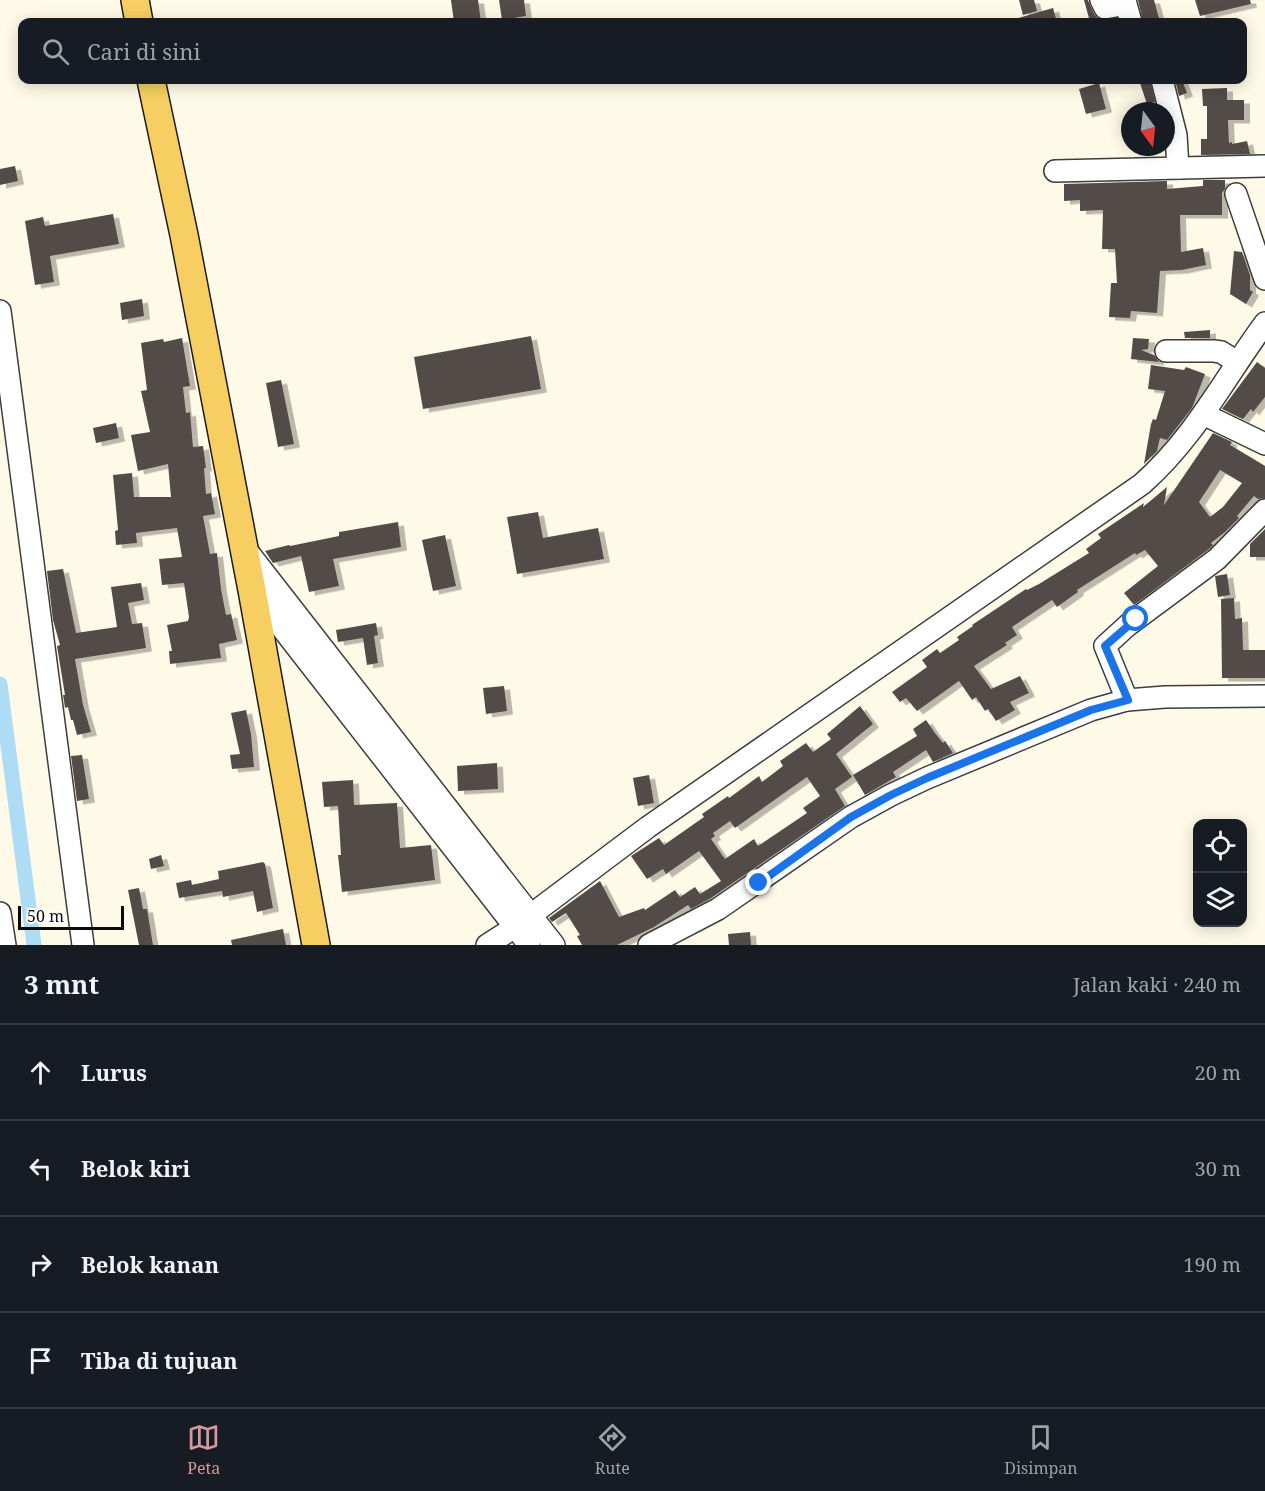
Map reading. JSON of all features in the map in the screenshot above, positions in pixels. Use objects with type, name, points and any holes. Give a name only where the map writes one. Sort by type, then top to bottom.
[{"type":"main road","points":[[135,0],[138,18]]},
{"type":"main road","points":[[152,84],[184,235],[252,590],[316,945]]},
{"type":"street","points":[[1101,0],[1105,8],[1132,9]]},
{"type":"street","points":[[1163,84],[1176,135],[1178,168]]},
{"type":"street","points":[[1054,171],[1265,166]]},
{"type":"street","points":[[1236,194],[1265,279]]},
{"type":"street","points":[[0,311],[83,945]]},
{"type":"street","points":[[486,945],[523,921],[586,871],[648,827],[1142,484],[1176,451],[1204,415],[1265,323]]},
{"type":"street","points":[[1166,351],[1221,352],[1237,362]]},
{"type":"street","points":[[1204,415],[1265,444]]},
{"type":"street","points":[[1128,700],[1105,646],[1128,625],[1217,559],[1265,510]]},
{"type":"street","points":[[242,544],[523,921],[529,945]]},
{"type":"street","points":[[252,590],[523,921],[554,945]]},
{"type":"street","points":[[649,945],[718,909],[851,817],[891,795],[1091,710],[1128,700],[1164,697],[1265,696]]},
{"type":"street","points":[[0,913],[5,945]]},
{"type":"building","points":[[451,0],[478,0],[480,18],[453,18]]},
{"type":"building","points":[[499,0],[524,0],[526,16],[502,18]]},
{"type":"building","points":[[1019,0],[1034,0],[1037,11],[1023,15]]},
{"type":"building","points":[[1084,0],[1088,0],[1098,18],[1089,18]]},
{"type":"building","points":[[1138,0],[1154,0],[1159,18],[1142,18]]},
{"type":"building","points":[[1195,0],[1250,0],[1251,4],[1200,16]]},
{"type":"building","points":[[1053,8],[1056,18],[1018,18]]},
{"type":"building","points":[[1099,84],[1106,109],[1086,114],[1079,89]]},
{"type":"building","points":[[1140,84],[1151,84],[1155,102],[1146,102]]},
{"type":"building","points":[[1176,84],[1184,84],[1187,93],[1179,96]]},
{"type":"building","points":[[1227,88],[1227,100],[1244,100],[1244,120],[1228,120],[1229,143],[1247,141],[1250,154],[1201,155],[1201,139],[1207,139],[1207,106],[1203,106],[1202,89]]},
{"type":"building","points":[[15,166],[18,181],[0,185],[0,169]]},
{"type":"building","points":[[1203,180],[1225,180],[1225,189],[1222,193],[1222,215],[1180,215],[1181,252],[1203,248],[1206,265],[1182,270],[1160,271],[1157,313],[1131,311],[1130,318],[1109,317],[1111,283],[1117,283],[1115,249],[1102,249],[1103,210],[1080,211],[1080,200],[1064,201],[1064,184],[1167,181],[1167,189],[1203,186]]},
{"type":"building","points":[[113,214],[119,244],[50,256],[54,282],[35,285],[25,221],[43,217],[45,226]]},
{"type":"building","points":[[1234,251],[1242,252],[1250,275],[1250,290],[1253,292],[1246,304],[1230,294]]},
{"type":"building","points":[[142,299],[144,316],[122,320],[120,303]]},
{"type":"building","points":[[1210,330],[1210,338],[1185,338],[1184,332]]},
{"type":"building","points":[[531,336],[541,389],[423,409],[414,357]]},
{"type":"building","points":[[182,338],[190,386],[183,387],[186,413],[190,412],[193,447],[203,446],[206,494],[211,493],[215,514],[203,516],[210,554],[217,553],[226,615],[231,614],[237,640],[219,644],[221,658],[170,664],[169,651],[172,651],[167,625],[188,621],[189,617],[184,583],[162,585],[159,559],[182,557],[177,528],[136,533],[137,543],[116,545],[115,531],[118,530],[113,475],[132,473],[134,497],[171,497],[168,464],[138,471],[131,435],[150,432],[141,391],[147,390],[141,343]]},
{"type":"building","points":[[1133,338],[1149,339],[1148,349],[1141,350],[1154,355],[1159,362],[1131,359]]},
{"type":"building","points":[[1257,362],[1265,368],[1265,397],[1253,412],[1251,409],[1243,419],[1222,409]]},
{"type":"building","points":[[1151,365],[1184,370],[1186,367],[1205,374],[1192,408],[1167,440],[1160,438],[1157,451],[1144,464],[1151,424],[1153,419],[1156,420],[1165,391],[1148,389]]},
{"type":"building","points":[[281,380],[294,444],[278,447],[266,383]]},
{"type":"building","points":[[116,423],[119,438],[96,443],[93,428]]},
{"type":"building","points":[[1213,433],[1232,442],[1230,445],[1265,466],[1265,498],[1258,499],[1254,496],[1237,516],[1239,518],[1211,543],[1213,545],[1209,549],[1134,605],[1124,593],[1158,566],[1145,550],[1136,555],[1135,553],[1077,590],[1078,592],[1057,607],[1052,600],[1012,627],[1017,635],[1005,643],[1007,645],[974,666],[991,689],[1020,676],[1029,693],[1010,702],[1015,710],[996,721],[988,709],[985,711],[976,697],[972,700],[959,681],[917,711],[906,698],[900,702],[892,692],[927,667],[922,660],[937,649],[940,653],[959,640],[957,637],[972,625],[1026,589],[1039,584],[1089,553],[1086,549],[1101,538],[1098,534],[1144,503],[1143,507],[1167,487],[1164,505]],"holes":[[[1220,470],[1242,483],[1223,507],[1210,517],[1199,502]]]},
{"type":"building","points":[[538,512],[543,538],[598,528],[604,559],[517,574],[507,517]]},
{"type":"building","points":[[398,522],[401,547],[333,559],[339,586],[309,592],[301,556],[273,563],[265,551],[339,536],[339,532]]},
{"type":"building","points":[[1265,529],[1265,557],[1250,557],[1250,544]]},
{"type":"building","points":[[445,535],[456,586],[433,591],[422,540]]},
{"type":"building","points":[[63,569],[76,633],[117,627],[111,587],[141,583],[144,600],[128,603],[132,624],[142,623],[146,648],[75,659],[83,705],[91,732],[77,735],[68,707],[65,708],[57,646],[60,645],[53,620],[47,571]]},
{"type":"building","points":[[1227,574],[1230,595],[1218,597],[1215,576]]},
{"type":"building","points":[[1234,598],[1235,619],[1242,618],[1243,650],[1265,650],[1265,678],[1222,678],[1221,599]]},
{"type":"building","points":[[376,623],[378,635],[374,636],[378,663],[367,665],[363,638],[338,642],[336,630]]},
{"type":"building","points":[[504,686],[507,711],[486,714],[483,688]]},
{"type":"building","points":[[860,706],[873,724],[836,754],[852,777],[835,789],[845,806],[711,898],[691,909],[688,905],[654,927],[617,945],[582,945],[577,936],[580,935],[566,913],[552,922],[549,918],[600,881],[619,917],[644,908],[645,910],[675,890],[680,897],[695,887],[700,894],[721,881],[699,851],[666,874],[663,869],[647,879],[631,856],[659,838],[664,845],[704,817],[702,814],[759,776],[762,782],[783,766],[780,761],[806,743],[813,752],[831,739],[827,734]],"holes":[[[807,777],[820,796],[803,808],[807,813],[758,846],[754,839],[725,859],[711,839],[715,836],[713,833],[730,821],[735,828]]]},
{"type":"building","points":[[246,710],[254,767],[232,769],[230,755],[240,754],[231,713]]},
{"type":"building","points":[[926,720],[953,753],[933,762],[926,750],[893,772],[896,777],[865,795],[853,775],[917,736],[913,729]]},
{"type":"building","points":[[82,755],[89,799],[77,801],[71,756]]},
{"type":"building","points":[[497,763],[498,789],[458,791],[457,766]]},
{"type":"building","points":[[649,775],[654,803],[638,806],[633,778]]},
{"type":"building","points":[[353,780],[354,805],[397,803],[400,848],[431,845],[435,880],[342,892],[338,855],[341,855],[338,806],[324,807],[322,782]]},
{"type":"building","points":[[161,855],[164,866],[151,869],[149,859]]},
{"type":"building","points":[[263,862],[273,908],[257,912],[253,891],[223,897],[222,891],[179,898],[176,883],[191,880],[192,885],[219,879],[218,871]]},
{"type":"building","points":[[139,888],[143,909],[147,909],[153,945],[139,945],[128,890]]},
{"type":"building","points":[[283,929],[286,945],[232,945],[231,940]]},
{"type":"building","points":[[750,932],[751,945],[729,945],[728,934]]},
{"type":"waterway","points":[[0,684],[34,945]]},
{"type":"route","points":[[759,883],[851,817],[891,795],[1091,710],[1128,700],[1105,646],[1136,619]]}]
